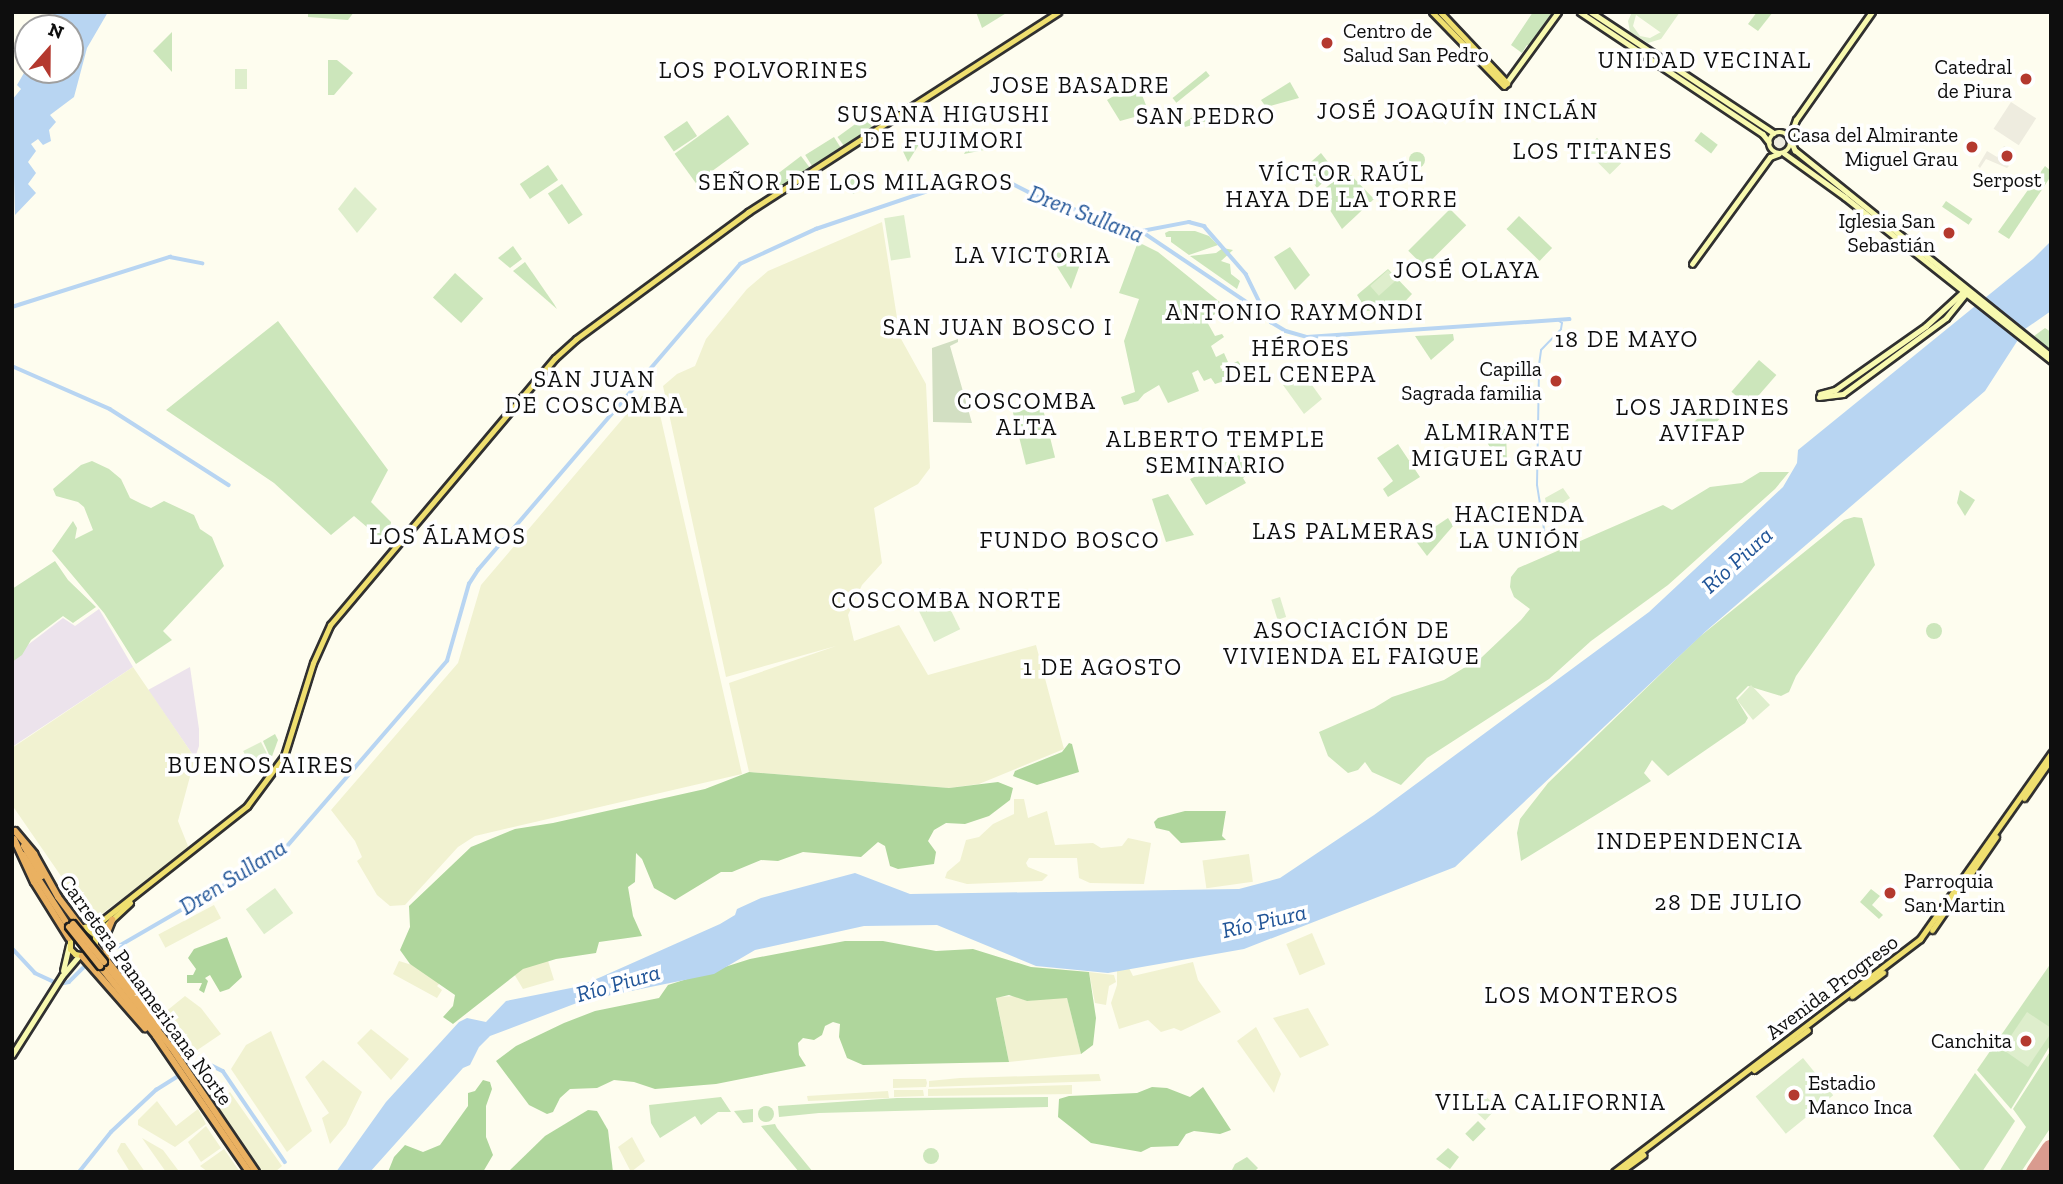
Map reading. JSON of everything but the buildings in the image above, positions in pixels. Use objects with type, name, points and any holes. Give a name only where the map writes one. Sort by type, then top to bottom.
[{"type":"highway","name":"Carretera Panamericana Norte","points":[[14,833],[71,926],[103,955],[182,1068],[249,1172]]},
{"type":"highway","points":[[14,833],[34,854],[58,897],[84,928]]},
{"type":"highway","points":[[14,833],[34,882],[69,938]]},
{"type":"highway","points":[[103,955],[104,935],[112,920]]},
{"type":"highway","points":[[84,960],[168,1048]]},
{"type":"highway","name":"Carretera Panamericana Norte","points":[[188,1078],[256,1172]]},
{"type":"main road","points":[[12,1055],[59,981],[69,938],[84,928],[99,923],[151,884],[247,806],[274,773],[295,727],[313,663],[330,625],[555,358],[732,223],[1056,12]]},
{"type":"main road","points":[[1432,12],[1506,85]]},
{"type":"main road","points":[[1440,12],[1506,85]]},
{"type":"main road","points":[[1506,85],[1558,12]]},
{"type":"main road","points":[[1580,12],[1763,134],[1770,145],[1845,197],[2051,358]]},
{"type":"main road","points":[[1591,12],[1774,133],[1791,128],[1872,12]]},
{"type":"main road","points":[[1791,128],[1791,140],[1795,150],[1966,291]]},
{"type":"main road","points":[[1783,132],[1791,140]]},
{"type":"main road","points":[[1770,157],[1774,133]]},
{"type":"main road","points":[[1692,264],[1770,157],[1781,153],[1791,140]]},
{"type":"main road","points":[[1819,395],[1843,394],[1946,318],[1966,291]]},
{"type":"main road","name":"Avenida Progreso","points":[[1614,1172],[1920,939],[2051,753]]},
{"type":"main road","name":"Avenida Progreso","points":[[1620,1172],[1918,946],[2051,760]]},
{"type":"main road","points":[[103,955],[112,920],[151,884]]},
{"type":"main road","points":[[84,928],[103,955]]},
{"type":"main road","points":[[69,946],[84,960]]},
{"type":"main road","points":[[59,981],[89,954],[103,955]]},
{"type":"shaded area","points":[[2011,102],[2036,118],[2019,145],[1994,129]]},
{"type":"shaded area","points":[[1777,135],[1783,135],[1788,143],[1786,149],[1777,151],[1772,146],[1772,140]]},
{"type":"shaded area","points":[[2004,146],[2007,148],[2000,160],[2009,166],[2007,168],[1986,159],[1980,168],[1978,166],[1987,151],[1997,157]]},
{"type":"shaded area","points":[[99,609],[133,667],[12,747],[12,657],[63,618],[75,626]]},
{"type":"shaded area","points":[[190,667],[199,729],[199,746],[195,758],[148,690]]},
{"type":"green space","points":[[308,12],[354,12],[348,20],[308,17]]},
{"type":"green space","points":[[976,12],[1008,12],[982,28]]},
{"type":"green space","points":[[1533,12],[1550,12],[1552,15],[1530,47],[1527,45],[1522,53],[1511,45]]},
{"type":"green space","points":[[1632,12],[1680,12],[1661,39],[1648,43],[1630,32],[1628,21]],"holes":[[[1636,15],[1660,32],[1650,38],[1640,36],[1633,26]]]},
{"type":"green space","points":[[1757,12],[1773,12],[1758,31],[1748,24]]},
{"type":"green space","points":[[172,32],[172,72],[153,51]]},
{"type":"green space","points":[[328,60],[337,60],[353,73],[334,95],[328,95]]},
{"type":"green space","points":[[235,69],[247,69],[247,89],[235,89]]},
{"type":"green space","points":[[1206,71],[1210,76],[1176,103],[1173,98]]},
{"type":"green space","points":[[1137,82],[1149,113],[1120,121],[1107,100]]},
{"type":"green space","points":[[1290,82],[1299,98],[1266,107],[1261,100]]},
{"type":"green space","points":[[1208,108],[1215,119],[1185,127],[1183,123]]},
{"type":"green space","points":[[728,115],[749,144],[696,183],[675,154]]},
{"type":"green space","points":[[865,117],[873,128],[846,148],[837,137]]},
{"type":"green space","points":[[687,121],[697,136],[674,152],[664,137]]},
{"type":"green space","points":[[928,130],[908,162],[901,147]]},
{"type":"green space","points":[[978,130],[984,150],[964,154]]},
{"type":"green space","points":[[1701,132],[1718,145],[1711,153],[1694,141]]},
{"type":"green space","points":[[834,137],[841,148],[812,166],[805,155]]},
{"type":"green space","points":[[1597,138],[1607,148],[1593,161],[1584,151]]},
{"type":"green space","points":[[1607,149],[1621,163],[1610,174],[1596,160]]},
{"type":"green space","points":[[1417,152],[1423,154],[1423,166],[1417,168],[1411,166],[1409,160],[1411,154]]},
{"type":"green space","points":[[1321,153],[1335,171],[1317,188],[1303,169]]},
{"type":"green space","points":[[801,156],[810,168],[770,195],[763,185]]},
{"type":"green space","points":[[548,165],[558,180],[530,199],[520,184]]},
{"type":"green space","points":[[2045,166],[2051,171],[2051,176],[2009,239],[1998,232]]},
{"type":"green space","points":[[1347,171],[1374,199],[1342,229],[1319,193]]},
{"type":"green space","points":[[859,172],[867,186],[853,194],[847,180]]},
{"type":"green space","points":[[562,184],[583,215],[569,224],[548,194]]},
{"type":"green space","points":[[355,187],[377,209],[357,233],[338,209]]},
{"type":"green space","points":[[1946,201],[1973,219],[1969,225],[1942,207]]},
{"type":"green space","points":[[1450,209],[1466,225],[1425,267],[1408,251]]},
{"type":"green space","points":[[904,215],[911,257],[891,261],[884,218]]},
{"type":"green space","points":[[1519,216],[1552,248],[1540,261],[1506,229]]},
{"type":"green space","points":[[882,222],[900,337],[926,384],[930,468],[918,484],[874,508],[882,563],[862,585],[848,615],[854,641],[899,625],[928,675],[1036,645],[1064,749],[979,784],[949,788],[749,772],[729,683],[836,646],[726,677],[663,386],[677,374],[695,366],[706,339],[747,289],[768,271]]},
{"type":"green space","points":[[1195,231],[1209,236],[1218,245],[1189,255],[1171,242],[1171,237],[1166,237],[1165,233]]},
{"type":"green space","points":[[1138,242],[1158,252],[1226,307],[1206,320],[1215,336],[1222,334],[1224,337],[1211,346],[1216,357],[1224,353],[1228,362],[1220,366],[1221,369],[1238,361],[1246,373],[1238,375],[1234,367],[1231,369],[1233,378],[1215,384],[1211,378],[1204,381],[1198,370],[1192,373],[1199,391],[1168,403],[1159,385],[1138,401],[1124,405],[1121,397],[1135,392],[1124,341],[1139,299],[1119,293]]},
{"type":"green space","points":[[513,246],[522,259],[510,268],[498,258]]},
{"type":"green space","points":[[1290,247],[1310,275],[1295,290],[1274,257]]},
{"type":"green space","points":[[1223,248],[1233,250],[1221,261],[1230,264],[1231,274],[1240,281],[1237,289],[1190,256],[1216,253]]},
{"type":"green space","points":[[1046,249],[1082,259],[1071,289]]},
{"type":"green space","points":[[525,262],[554,304],[557,309],[513,271]]},
{"type":"green space","points":[[1388,269],[1412,294],[1397,310],[1367,311],[1357,295]]},
{"type":"green space","points":[[1388,270],[1397,280],[1379,296],[1370,286]]},
{"type":"green space","points":[[455,273],[483,298],[461,323],[433,298]]},
{"type":"green space","points":[[278,321],[388,470],[371,502],[391,522],[389,534],[382,540],[354,516],[331,535],[274,483],[166,410]]},
{"type":"green space","points":[[2045,328],[2051,332],[2051,354],[2034,336]]},
{"type":"green space","points":[[1453,334],[1454,340],[1431,360],[1415,336]]},
{"type":"green space","points":[[958,339],[958,342],[950,346],[972,423],[933,422],[932,348]]},
{"type":"green space","points":[[1759,360],[1776,375],[1749,407],[1731,392]]},
{"type":"green space","points":[[1304,374],[1322,399],[1304,414],[1283,385]]},
{"type":"green space","points":[[642,396],[656,397],[742,774],[475,836],[458,847],[405,905],[390,906],[377,895],[357,861],[362,857],[355,841],[331,810],[458,663],[481,585]]},
{"type":"green space","points":[[1042,405],[1055,457],[1026,465],[1013,412]]},
{"type":"green space","points":[[1708,408],[1719,419],[1705,433],[1694,422]]},
{"type":"green space","points":[[1501,428],[1506,429],[1507,464],[1498,459],[1484,438]]},
{"type":"green space","points":[[1398,444],[1420,477],[1388,497],[1383,489],[1393,481],[1377,458]]},
{"type":"green space","points":[[1239,455],[1249,473],[1243,478],[1246,483],[1206,505],[1190,479]]},
{"type":"green space","points":[[92,461],[109,469],[121,479],[130,498],[151,508],[164,501],[194,515],[200,529],[212,537],[224,566],[163,631],[172,640],[136,664],[104,613],[52,551],[73,521],[77,528],[75,539],[93,530],[84,507],[78,502],[56,496],[53,489],[81,465]]},
{"type":"green space","points":[[1760,472],[1789,472],[1775,489],[1668,585],[1591,641],[1549,679],[1427,758],[1401,785],[1372,772],[1365,762],[1358,770],[1348,773],[1328,756],[1319,732],[1374,708],[1392,697],[1444,680],[1482,657],[1521,620],[1530,609],[1514,597],[1510,587],[1511,577],[1518,568],[1663,505],[1672,510],[1710,487],[1742,483]]},
{"type":"green space","points":[[1563,488],[1570,498],[1548,513],[1545,498]]},
{"type":"green space","points":[[1960,490],[1975,500],[1965,516],[1957,503]]},
{"type":"green space","points":[[1168,494],[1194,535],[1166,542],[1152,499]]},
{"type":"green space","points":[[1448,518],[1453,526],[1427,556],[1415,540]]},
{"type":"green space","points":[[1862,518],[1875,565],[1796,676],[1789,692],[1781,696],[1748,686],[1736,698],[1748,718],[1745,723],[1668,776],[1652,760],[1644,773],[1651,781],[1521,861],[1517,833],[1520,819],[1548,783],[1698,638],[1844,520]]},
{"type":"green space","points":[[55,561],[68,580],[96,607],[73,623],[63,616],[31,640],[22,655],[12,662],[12,589]]},
{"type":"green space","points":[[940,588],[960,629],[934,642],[914,601]]},
{"type":"green space","points":[[1280,597],[1286,617],[1278,620],[1271,600]]},
{"type":"green space","points":[[1934,623],[1942,631],[1934,639],[1926,631]]},
{"type":"green space","points":[[133,667],[195,758],[178,821],[188,850],[92,921],[12,805],[12,748]]},
{"type":"green space","points":[[1751,685],[1770,705],[1753,720],[1737,700]]},
{"type":"green space","points":[[275,734],[278,740],[271,759],[263,741]]},
{"type":"green space","points":[[261,742],[267,754],[249,763],[243,751]]},
{"type":"green space","points":[[1069,743],[1072,744],[1079,772],[1037,785],[1013,776],[1015,771],[1062,752]]},
{"type":"green space","points":[[749,772],[949,788],[998,782],[1013,788],[1010,800],[989,816],[965,824],[946,823],[934,830],[928,841],[936,852],[934,864],[898,869],[890,866],[885,846],[878,842],[861,857],[803,852],[778,861],[761,860],[732,872],[721,872],[675,900],[654,888],[642,859],[636,853],[635,882],[628,887],[633,916],[642,936],[599,942],[596,953],[556,959],[523,969],[453,1024],[443,1017],[453,1006],[455,995],[410,964],[400,950],[410,927],[409,906],[471,847],[515,829],[705,789]]},
{"type":"green space","points":[[1014,799],[1024,799],[1028,818],[1047,811],[1055,845],[1093,843],[1101,848],[1122,846],[1128,838],[1151,843],[1144,884],[1090,883],[1079,878],[1077,858],[1029,858],[1026,863],[1028,867],[1048,875],[1042,881],[967,884],[945,878],[947,872],[960,861],[966,840],[979,837],[993,824],[1014,814]]},
{"type":"green space","points":[[1185,811],[1226,811],[1222,836],[1226,840],[1181,843],[1169,831],[1156,828],[1154,822],[1158,818]]},
{"type":"green space","points":[[1249,854],[1253,882],[1206,888],[1202,861]]},
{"type":"green space","points":[[275,888],[293,913],[264,934],[246,909]]},
{"type":"green space","points":[[1871,889],[1880,896],[1872,905],[1883,915],[1879,919],[1860,902]]},
{"type":"green space","points":[[214,905],[221,918],[165,948],[158,935]]},
{"type":"green space","points":[[1312,933],[1325,964],[1300,975],[1286,944]]},
{"type":"green space","points":[[227,937],[242,977],[229,989],[220,992],[210,975],[205,978],[208,981],[204,993],[199,990],[202,983],[187,983],[187,975],[193,975],[196,969],[188,958],[194,949]]},
{"type":"green space","points":[[845,941],[883,941],[936,951],[973,949],[1031,967],[1089,972],[1096,1018],[1093,1045],[1081,1054],[1067,998],[1027,1001],[1009,995],[996,998],[1009,1062],[863,1065],[847,1058],[839,1037],[840,1024],[833,1022],[825,1026],[822,1035],[814,1040],[803,1038],[798,1043],[799,1055],[806,1066],[716,1084],[655,1089],[634,1082],[614,1080],[597,1088],[570,1089],[560,1098],[553,1112],[547,1114],[529,1105],[496,1061],[516,1046],[595,1011],[659,998],[668,985],[750,959]]},
{"type":"green space","points":[[544,948],[554,980],[523,989],[507,962]]},
{"type":"green space","points":[[399,961],[412,965],[440,983],[437,986],[442,990],[437,998],[393,974]]},
{"type":"green space","points":[[1193,962],[1198,980],[1221,1012],[1181,1031],[1174,1028],[1161,1032],[1148,1020],[1119,1029],[1111,1003],[1117,985],[1117,967],[1128,966],[1133,976]]},
{"type":"green space","points":[[2051,963],[2051,1044],[2011,1109],[1977,1070]]},
{"type":"green space","points":[[1089,972],[1114,975],[1116,982],[1109,986],[1106,1005],[1095,1003]]},
{"type":"green space","points":[[185,996],[201,1008],[221,1034],[193,1053],[164,1013]]},
{"type":"green space","points":[[1016,996],[1027,1001],[1062,996],[1067,998],[1081,1054],[1009,1062],[996,997]]},
{"type":"green space","points":[[1308,1008],[1329,1045],[1300,1058],[1273,1018]]},
{"type":"green space","name":"Canchita","points":[[2027,1012],[2051,1028],[2051,1033],[2028,1067],[2002,1049]]},
{"type":"green space","points":[[1256,1027],[1281,1074],[1274,1093],[1237,1041]]},
{"type":"green space","points":[[371,1029],[409,1059],[391,1080],[357,1043]]},
{"type":"green space","points":[[271,1031],[312,1131],[287,1152],[231,1069],[246,1045]]},
{"type":"green space","points":[[2051,1050],[2051,1127],[2021,1172],[1999,1172],[2026,1127],[2013,1109]]},
{"type":"green space","name":"Estadio Manco Inca","points":[[1803,1058],[1833,1095],[1786,1134],[1756,1096]]},
{"type":"green space","points":[[323,1060],[362,1092],[346,1125],[330,1144],[322,1118],[329,1113],[305,1077]]},
{"type":"green space","points":[[1975,1073],[2015,1121],[1982,1172],[1962,1172],[1933,1136]]},
{"type":"green space","points":[[1099,1074],[1101,1081],[929,1087],[929,1081],[960,1078]]},
{"type":"green space","points":[[893,1079],[926,1079],[927,1083],[926,1087],[893,1088]]},
{"type":"green space","points":[[483,1080],[490,1082],[492,1089],[486,1106],[486,1137],[493,1155],[483,1172],[388,1172],[394,1157],[405,1145],[423,1152],[440,1145],[468,1106],[468,1093],[475,1091]]},
{"type":"green space","points":[[1072,1085],[1072,1094],[928,1096],[928,1089]]},
{"type":"green space","points":[[215,1086],[223,1097],[230,1092],[282,1166],[275,1172],[260,1172],[207,1093]]},
{"type":"green space","points":[[1152,1087],[1167,1088],[1190,1097],[1203,1087],[1231,1130],[1220,1134],[1194,1131],[1186,1134],[1178,1146],[1151,1147],[1141,1152],[1091,1143],[1058,1117],[1059,1099],[1069,1096],[1137,1093]]},
{"type":"green space","points":[[894,1090],[923,1090],[924,1096],[894,1097]]},
{"type":"green space","points":[[888,1091],[889,1098],[808,1101],[807,1096]]},
{"type":"green space","points":[[1482,1093],[1497,1107],[1485,1120],[1470,1106]]},
{"type":"green space","points":[[721,1097],[731,1112],[718,1112],[701,1125],[695,1116],[660,1138],[651,1123],[649,1105]]},
{"type":"green space","points":[[1048,1097],[1048,1107],[819,1113],[779,1117],[778,1106],[897,1098]]},
{"type":"green space","points":[[157,1101],[176,1126],[198,1109],[206,1124],[175,1147],[138,1125],[138,1120]]},
{"type":"green space","points":[[766,1106],[772,1108],[772,1120],[766,1122],[760,1120],[758,1114],[760,1108]]},
{"type":"green space","points":[[753,1109],[753,1122],[743,1123],[734,1111]]},
{"type":"green space","points":[[588,1110],[597,1111],[608,1130],[613,1172],[508,1172],[545,1136]]},
{"type":"green space","points":[[1478,1121],[1486,1129],[1473,1142],[1465,1134]]},
{"type":"green space","points":[[775,1124],[813,1172],[799,1172],[761,1126]]},
{"type":"green space","points":[[206,1126],[221,1148],[201,1162],[188,1142]]},
{"type":"green space","points":[[632,1137],[645,1161],[631,1172],[618,1147]]},
{"type":"green space","points":[[142,1138],[163,1150],[178,1170],[166,1172]]},
{"type":"green space","points":[[121,1143],[125,1143],[145,1172],[130,1172],[117,1151]]},
{"type":"green space","points":[[928,1148],[934,1148],[939,1156],[937,1162],[928,1164],[923,1159],[923,1153]]},
{"type":"green space","points":[[1448,1148],[1459,1157],[1450,1169],[1436,1159]]},
{"type":"green space","points":[[224,1149],[240,1172],[208,1172],[200,1166]]},
{"type":"green space","points":[[1247,1157],[1258,1168],[1254,1172],[1231,1172],[1235,1164]]},
{"type":"water","points":[[108,12],[87,48],[84,59],[84,14],[54,14]]},
{"type":"water","points":[[77,84],[74,97],[50,115],[56,122],[49,130],[51,141],[43,145],[38,139],[31,144],[36,151],[28,162],[36,173],[28,184],[36,193],[15,215],[12,100],[21,89],[17,85]]},
{"type":"water","name":"Río Piura","points":[[2051,241],[2051,311],[2025,329],[1985,391],[1706,631],[1455,867],[1244,949],[1108,973],[1036,966],[937,925],[864,926],[755,950],[714,974],[582,1001],[490,1036],[479,1047],[470,1065],[463,1068],[370,1172],[336,1172],[386,1102],[459,1022],[467,1018],[486,1022],[506,1001],[576,987],[601,977],[720,924],[735,915],[737,909],[761,898],[855,873],[910,894],[1239,889],[1280,878],[1374,815],[1649,612],[1783,487],[1797,463],[1798,450],[2033,259]]},
{"type":"waterway","name":"Dren Sullana","points":[[107,953],[283,851],[447,661],[469,584],[478,570],[740,264],[816,229],[946,185],[988,177],[1007,181],[1040,198],[1141,231],[1266,315],[1271,322],[1286,331],[1307,337],[1569,319]]},
{"type":"waterway","points":[[1142,231],[1189,222],[1204,226],[1246,274],[1265,313]]},
{"type":"waterway","points":[[12,307],[170,257],[202,263]]},
{"type":"waterway","points":[[1547,548],[1537,485],[1539,365],[1541,350],[1561,329],[1562,323],[1559,321]]},
{"type":"waterway","points":[[12,366],[110,409],[229,485]]},
{"type":"waterway","name":"Dren Sullana","points":[[12,948],[35,973],[59,984],[69,982],[88,963]]},
{"type":"waterway","points":[[189,1070],[207,1063],[223,1071],[285,1162]]},
{"type":"waterway","points":[[79,1172],[111,1132],[156,1090],[182,1074]]},
{"type":"runway","points":[[2036,1172],[2051,1150]]},
{"type":"place","name":"Centro de Salud San Pedro","points":[[1327,43]]},
{"type":"place","name":"Catedral de Piura","points":[[2026,79]]},
{"type":"place","name":"Casa del Almirante Miguel Grau","points":[[1972,147]]},
{"type":"place","name":"Serpost","points":[[2007,156]]},
{"type":"place","name":"Iglesia San Sebastián","points":[[1949,233]]},
{"type":"place","name":"Capilla Sagrada familia","points":[[1556,381]]},
{"type":"place","name":"Parroquia San Martin","points":[[1890,893]]},
{"type":"place","name":"Canchita","points":[[2026,1041]]},
{"type":"place","name":"Estadio Manco Inca","points":[[1794,1095]]},
{"type":"district","name":"UNIDAD VECINAL","points":[[1705,60]]},
{"type":"district","name":"LOS POLVORINES","points":[[764,70]]},
{"type":"district","name":"JOSE BASADRE","points":[[1080,85]]},
{"type":"district","name":"JOSÉ JOAQUÍN INCLÁN","points":[[1458,111]]},
{"type":"district","name":"SAN PEDRO","points":[[1206,116]]},
{"type":"district","name":"SUSANA HIGUSHI DE FUJIMORI","points":[[944,127]]},
{"type":"district","name":"LOS TITANES","points":[[1593,151]]},
{"type":"district","name":"SEÑOR DE LOS MILAGROS","points":[[856,182]]},
{"type":"district","name":"VÍCTOR RAÚL HAYA DE LA TORRE","points":[[1342,186]]},
{"type":"district","name":"LA VICTORIA","points":[[1033,255]]},
{"type":"district","name":"JOSÉ OLAYA","points":[[1467,270]]},
{"type":"district","name":"ANTONIO RAYMONDI","points":[[1295,312]]},
{"type":"district","name":"SAN JUAN BOSCO I","points":[[998,327]]},
{"type":"district","name":"18 DE MAYO","points":[[1627,339]]},
{"type":"district","name":"HÉROES DEL CENEPA","points":[[1301,361]]},
{"type":"district","name":"SAN JUAN DE COSCOMBA","points":[[595,392]]},
{"type":"district","name":"COSCOMBA ALTA","points":[[1027,414]]},
{"type":"district","name":"LOS JARDINES AVIFAP","points":[[1703,420]]},
{"type":"district","name":"ALMIRANTE MIGUEL GRAU","points":[[1498,445]]},
{"type":"district","name":"ALBERTO TEMPLE SEMINARIO","points":[[1216,452]]},
{"type":"district","name":"HACIENDA LA UNIÓN","points":[[1520,527]]},
{"type":"district","name":"LAS PALMERAS","points":[[1344,531]]},
{"type":"district","name":"LOS ÁLAMOS","points":[[448,536]]},
{"type":"district","name":"FUNDO BOSCO","points":[[1070,540]]},
{"type":"district","name":"COSCOMBA NORTE","points":[[947,600]]},
{"type":"district","name":"ASOCIACIÓN DE VIVIENDA EL FAIQUE","points":[[1352,643]]},
{"type":"district","name":"1 DE AGOSTO","points":[[1103,667]]},
{"type":"district","name":"BUENOS AIRES","points":[[261,765]]},
{"type":"district","name":"INDEPENDENCIA","points":[[1700,841]]},
{"type":"district","name":"28 DE JULIO","points":[[1729,902]]},
{"type":"district","name":"LOS MONTEROS","points":[[1582,995]]},
{"type":"district","name":"VILLA CALIFORNIA","points":[[1551,1102]]}]
